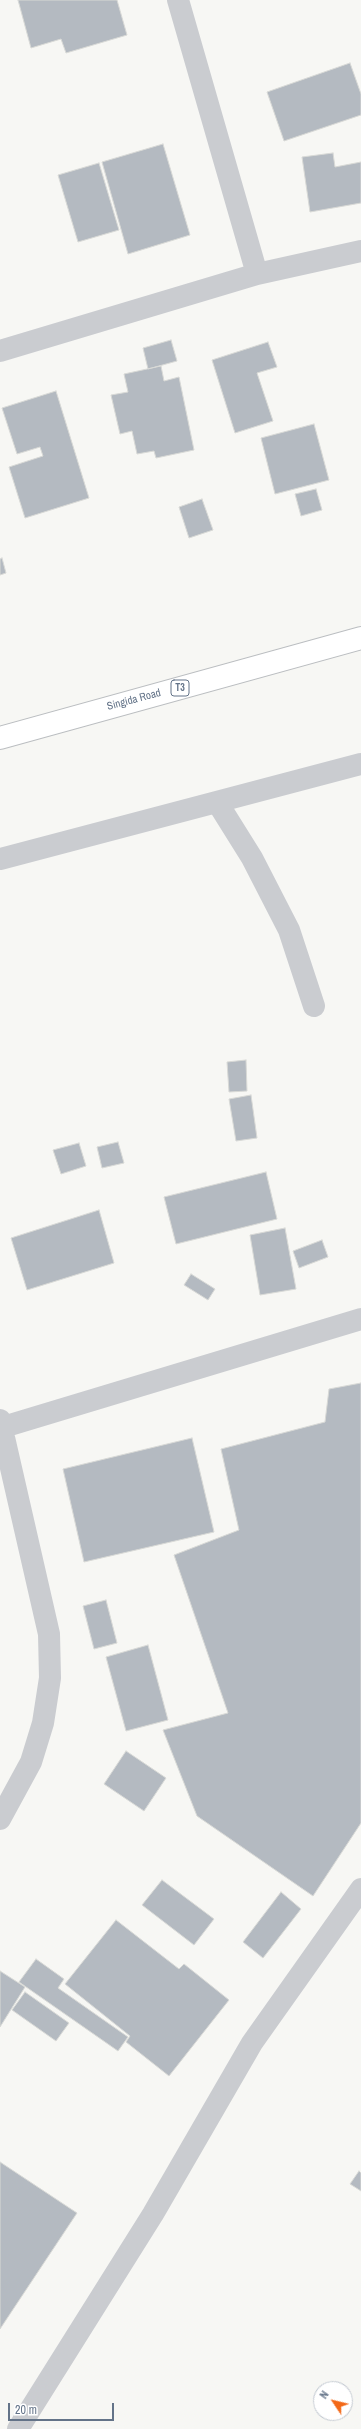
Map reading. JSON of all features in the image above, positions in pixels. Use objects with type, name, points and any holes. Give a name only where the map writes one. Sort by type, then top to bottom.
[{"type":"highway","name":"Singida Road","points":[[0,738],[361,638]]},
{"type":"street","points":[[178,0],[257,274]]},
{"type":"street","points":[[0,351],[257,274],[361,251]]},
{"type":"street","points":[[0,859],[361,764]]},
{"type":"street","points":[[217,802],[252,858],[289,930],[314,1006]]},
{"type":"street","points":[[0,1819],[30,1762],[43,1723],[50,1678],[49,1634],[1,1425],[361,1319]]},
{"type":"street","points":[[18,2429],[153,2214],[252,2043],[354,1911],[361,1889]]},
{"type":"building","points":[[18,0],[117,0],[127,35],[66,53],[61,39],[31,48]]},
{"type":"building","points":[[350,63],[361,94],[361,115],[284,141],[267,92]]},
{"type":"building","points":[[163,144],[190,235],[128,254],[102,162]]},
{"type":"building","points":[[333,153],[335,167],[361,162],[361,203],[310,212],[302,157]]},
{"type":"building","points":[[99,163],[119,230],[78,242],[58,175]]},
{"type":"building","points":[[171,340],[177,361],[148,369],[143,348]]},
{"type":"building","points":[[268,342],[277,367],[257,373],[273,421],[235,433],[212,360]]},
{"type":"building","points":[[161,366],[164,381],[179,377],[194,450],[156,458],[154,451],[137,454],[132,431],[120,434],[111,395],[128,392],[124,374]]},
{"type":"building","points":[[56,391],[89,498],[25,518],[9,467],[43,456],[40,447],[17,454],[2,408]]},
{"type":"building","points":[[314,424],[329,480],[275,494],[261,438]]},
{"type":"building","points":[[316,489],[322,510],[301,516],[295,494]]},
{"type":"building","points":[[202,499],[213,530],[189,538],[179,507]]},
{"type":"building","points":[[2,558],[6,573],[0,575],[0,559]]},
{"type":"building","points":[[246,1060],[247,1091],[229,1092],[227,1062]]},
{"type":"building","points":[[251,1095],[257,1138],[236,1141],[229,1099]]},
{"type":"building","points":[[118,1142],[124,1163],[102,1168],[97,1147]]},
{"type":"building","points":[[79,1143],[86,1166],[61,1174],[53,1150]]},
{"type":"building","points":[[266,1172],[277,1219],[176,1244],[164,1197]]},
{"type":"building","points":[[99,1210],[114,1263],[27,1290],[11,1238]]},
{"type":"building","points":[[285,1228],[296,1289],[260,1295],[250,1235]]},
{"type":"building","points":[[322,1240],[328,1257],[299,1268],[293,1251]]},
{"type":"building","points":[[191,1274],[215,1289],[208,1300],[184,1285]]},
{"type":"building","points":[[361,1383],[361,1823],[313,1896],[197,1816],[163,1730],[228,1713],[174,1555],[239,1530],[221,1449],[325,1422],[329,1389]]},
{"type":"building","points":[[192,1438],[214,1532],[84,1562],[63,1469]]},
{"type":"building","points":[[106,1600],[117,1643],[94,1649],[83,1606]]},
{"type":"building","points":[[148,1645],[168,1720],[126,1731],[106,1657]]},
{"type":"building","points":[[126,1751],[166,1778],[144,1811],[104,1784]]},
{"type":"building","points":[[162,1880],[214,1919],[194,1945],[142,1905]]},
{"type":"building","points":[[281,1892],[301,1909],[263,1958],[243,1942]]},
{"type":"building","points":[[116,1920],[179,1969],[184,1964],[229,2000],[169,2076],[126,2042],[130,2036],[65,1984]]},
{"type":"building","points":[[36,1959],[64,1979],[58,1988],[128,2037],[118,2051],[19,1982]]},
{"type":"building","points":[[0,1971],[25,1987],[0,2027]]},
{"type":"building","points":[[25,1992],[69,2023],[56,2041],[12,2010]]},
{"type":"building","points":[[0,2162],[77,2213],[0,2329]]},
{"type":"building","points":[[359,2171],[361,2173],[361,2191],[350,2184]]}]
